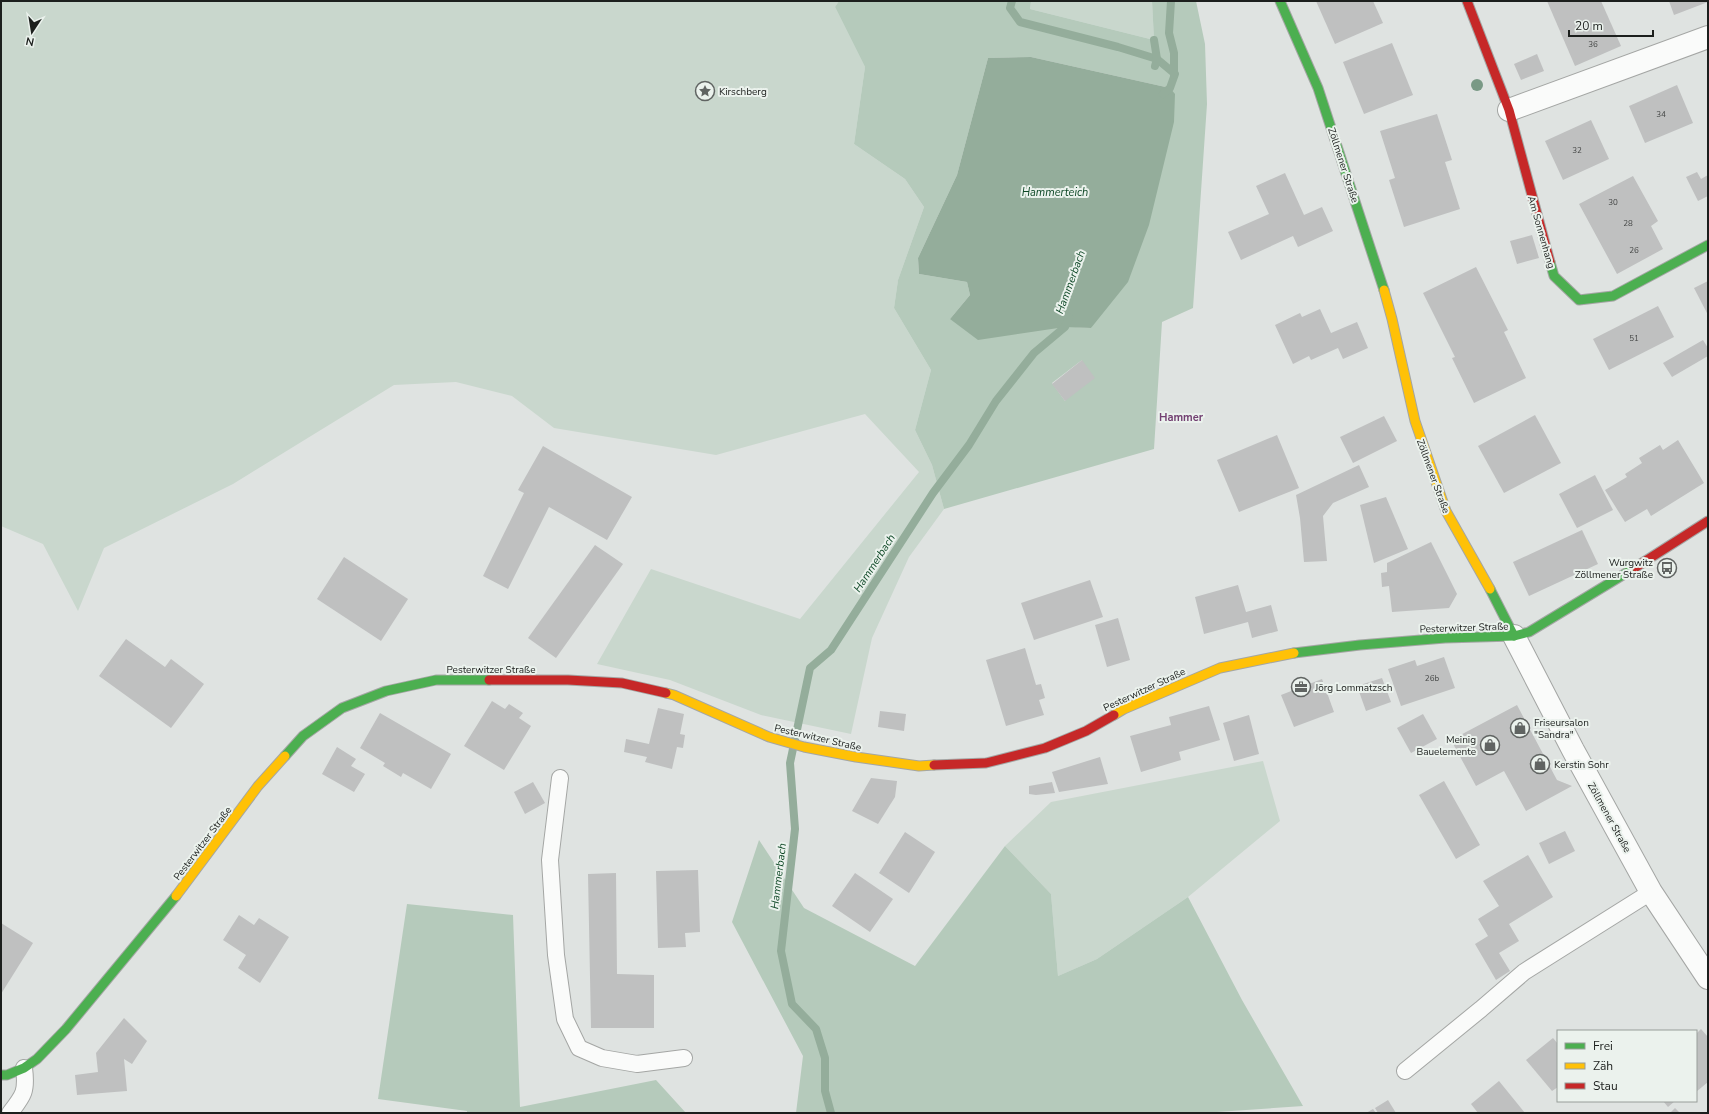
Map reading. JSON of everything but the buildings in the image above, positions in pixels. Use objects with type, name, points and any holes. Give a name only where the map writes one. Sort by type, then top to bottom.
[{"type":"street","name":"Zöllmener Straße","points":[[1280,1],[1318,88],[1376,261],[1392,319],[1415,421],[1446,511],[1484,578],[1573,750],[1651,892],[1708,978]]},
{"type":"street","name":"Am Sonnenhang","points":[[1467,1],[1509,110],[1554,276],[1579,300],[1613,296],[1708,246]]},
{"type":"street","points":[[1509,110],[1708,37]]},
{"type":"street","name":"Pesterwitzer Straße","points":[[1,1075],[24,1068],[37,1059],[66,1029],[170,904],[258,786],[303,736],[342,708],[386,691],[436,680],[568,680],[622,683],[674,695],[718,716],[780,740],[804,747],[856,757],[919,766],[986,763],[1044,748],[1086,731],[1131,706],[1220,668],[1301,652],[1352,646],[1445,638],[1514,636],[1529,632],[1674,544],[1708,521]]},
{"type":"lane","points":[[560,778],[550,860],[556,955],[565,1019],[579,1048],[602,1058],[636,1064],[684,1058]]},
{"type":"lane","points":[[1405,1071],[1524,972],[1651,892]]},
{"type":"lane","points":[[10,1113],[23,1096],[25,1082],[24,1068]]},
{"type":"shaded area","points":[[1,1],[839,1],[835,7],[865,67],[854,144],[905,179],[924,207],[898,280],[894,308],[931,370],[915,430],[932,465],[944,509],[909,557],[872,638],[851,734],[761,715],[670,680],[597,664],[651,569],[800,619],[919,472],[865,414],[716,455],[554,428],[512,396],[456,382],[394,385],[233,484],[104,548],[78,611],[43,544],[1,526]]},
{"type":"shaded area","points":[[839,1],[1031,1],[1030,9],[1154,40],[1152,1],[1196,1],[1205,44],[1207,104],[1193,308],[1162,322],[1154,449],[944,509],[932,465],[915,430],[931,370],[894,308],[898,280],[924,207],[905,179],[854,144],[865,67],[835,7]],"holes":[[[1031,57],[1170,88],[1091,328],[950,319],[970,295],[967,282],[919,274],[918,258],[957,175],[988,58]],[[1082,360],[1065,401],[1052,383]]]},
{"type":"shaded area","points":[[1031,1],[1152,1],[1154,40],[1030,9]]},
{"type":"shaded area","points":[[1263,761],[1280,821],[1188,897],[1097,959],[1058,976],[1051,894],[1005,846],[1051,802]]},
{"type":"shaded area","points":[[759,840],[804,908],[915,966],[1005,846],[1051,894],[1058,976],[1097,959],[1188,897],[1242,1000],[1303,1106],[1202,1113],[796,1113],[803,1056],[732,922]]},
{"type":"shaded area","points":[[407,904],[513,915],[520,1107],[656,1080],[686,1113],[467,1113],[467,1111],[378,1099]]},
{"type":"water","name":"Hammerteich","points":[[1031,57],[1170,88],[1175,94],[1174,122],[1149,225],[1128,282],[1091,328],[1065,327],[978,340],[950,319],[970,295],[967,282],[919,274],[918,258],[957,175],[988,58]]},
{"type":"waterway","name":"Hammerbach","points":[[1012,1],[1010,8],[1020,22],[1118,47],[1157,59],[1175,74],[1170,88],[1163,94]]},
{"type":"waterway","name":"Hammerbach","points":[[1171,1],[1169,33],[1174,53],[1174,75]]},
{"type":"waterway","points":[[1154,40],[1157,59],[1155,66]]},
{"type":"waterway","name":"Hammerbach","points":[[831,1113],[825,1091],[825,1058],[816,1029],[792,1004],[781,951],[795,829],[790,763],[810,668],[831,650],[933,493],[969,445],[996,401],[1034,353],[1065,327],[1069,317]]},
{"type":"traffic: fast","points":[[1280,1],[1318,88],[1384,290]]},
{"type":"traffic: fast","points":[[1550,262],[1554,276],[1579,300],[1613,296],[1708,245]]},
{"type":"traffic: fast","points":[[1294,653],[1360,645],[1445,638],[1514,636],[1529,632],[1636,567]]},
{"type":"traffic: fast","points":[[1490,589],[1514,636]]},
{"type":"traffic: fast","points":[[285,756],[303,736],[342,708],[386,691],[436,680],[489,680]]},
{"type":"traffic: fast","points":[[1,1075],[7,1075],[24,1068],[37,1059],[66,1029],[176,896]]},
{"type":"traffic: slow","points":[[1384,290],[1415,421],[1446,511],[1490,589]]},
{"type":"traffic: slow","points":[[1114,715],[1124,709],[1220,668],[1294,653]]},
{"type":"traffic: slow","points":[[666,693],[674,695],[769,737],[804,747],[856,757],[919,766],[934,765]]},
{"type":"traffic: slow","points":[[176,896],[258,786],[285,756]]},
{"type":"traffic: jam","points":[[1467,1],[1509,110],[1550,262]]},
{"type":"traffic: jam","points":[[1636,567],[1708,521]]},
{"type":"traffic: jam","points":[[489,680],[568,680],[622,683],[666,693]]},
{"type":"traffic: jam","points":[[934,765],[986,763],[1045,748],[1086,731],[1114,715]]},
{"type":"place","name":"Kirschberg","points":[[705,91]]},
{"type":"place","name":"Wurgwitz Zöllmener Straße","points":[[1667,568]]},
{"type":"place","name":"Jörg Lommatzsch","points":[[1301,687]]},
{"type":"place","name":"Friseursalon \"Sandra\"","points":[[1520,728]]},
{"type":"place","name":"Meinig Bauelemente","points":[[1490,745]]},
{"type":"place","name":"Kerstin Sohr","points":[[1540,764]]},
{"type":"district","name":"Hammer","points":[[1181,417]]}]
